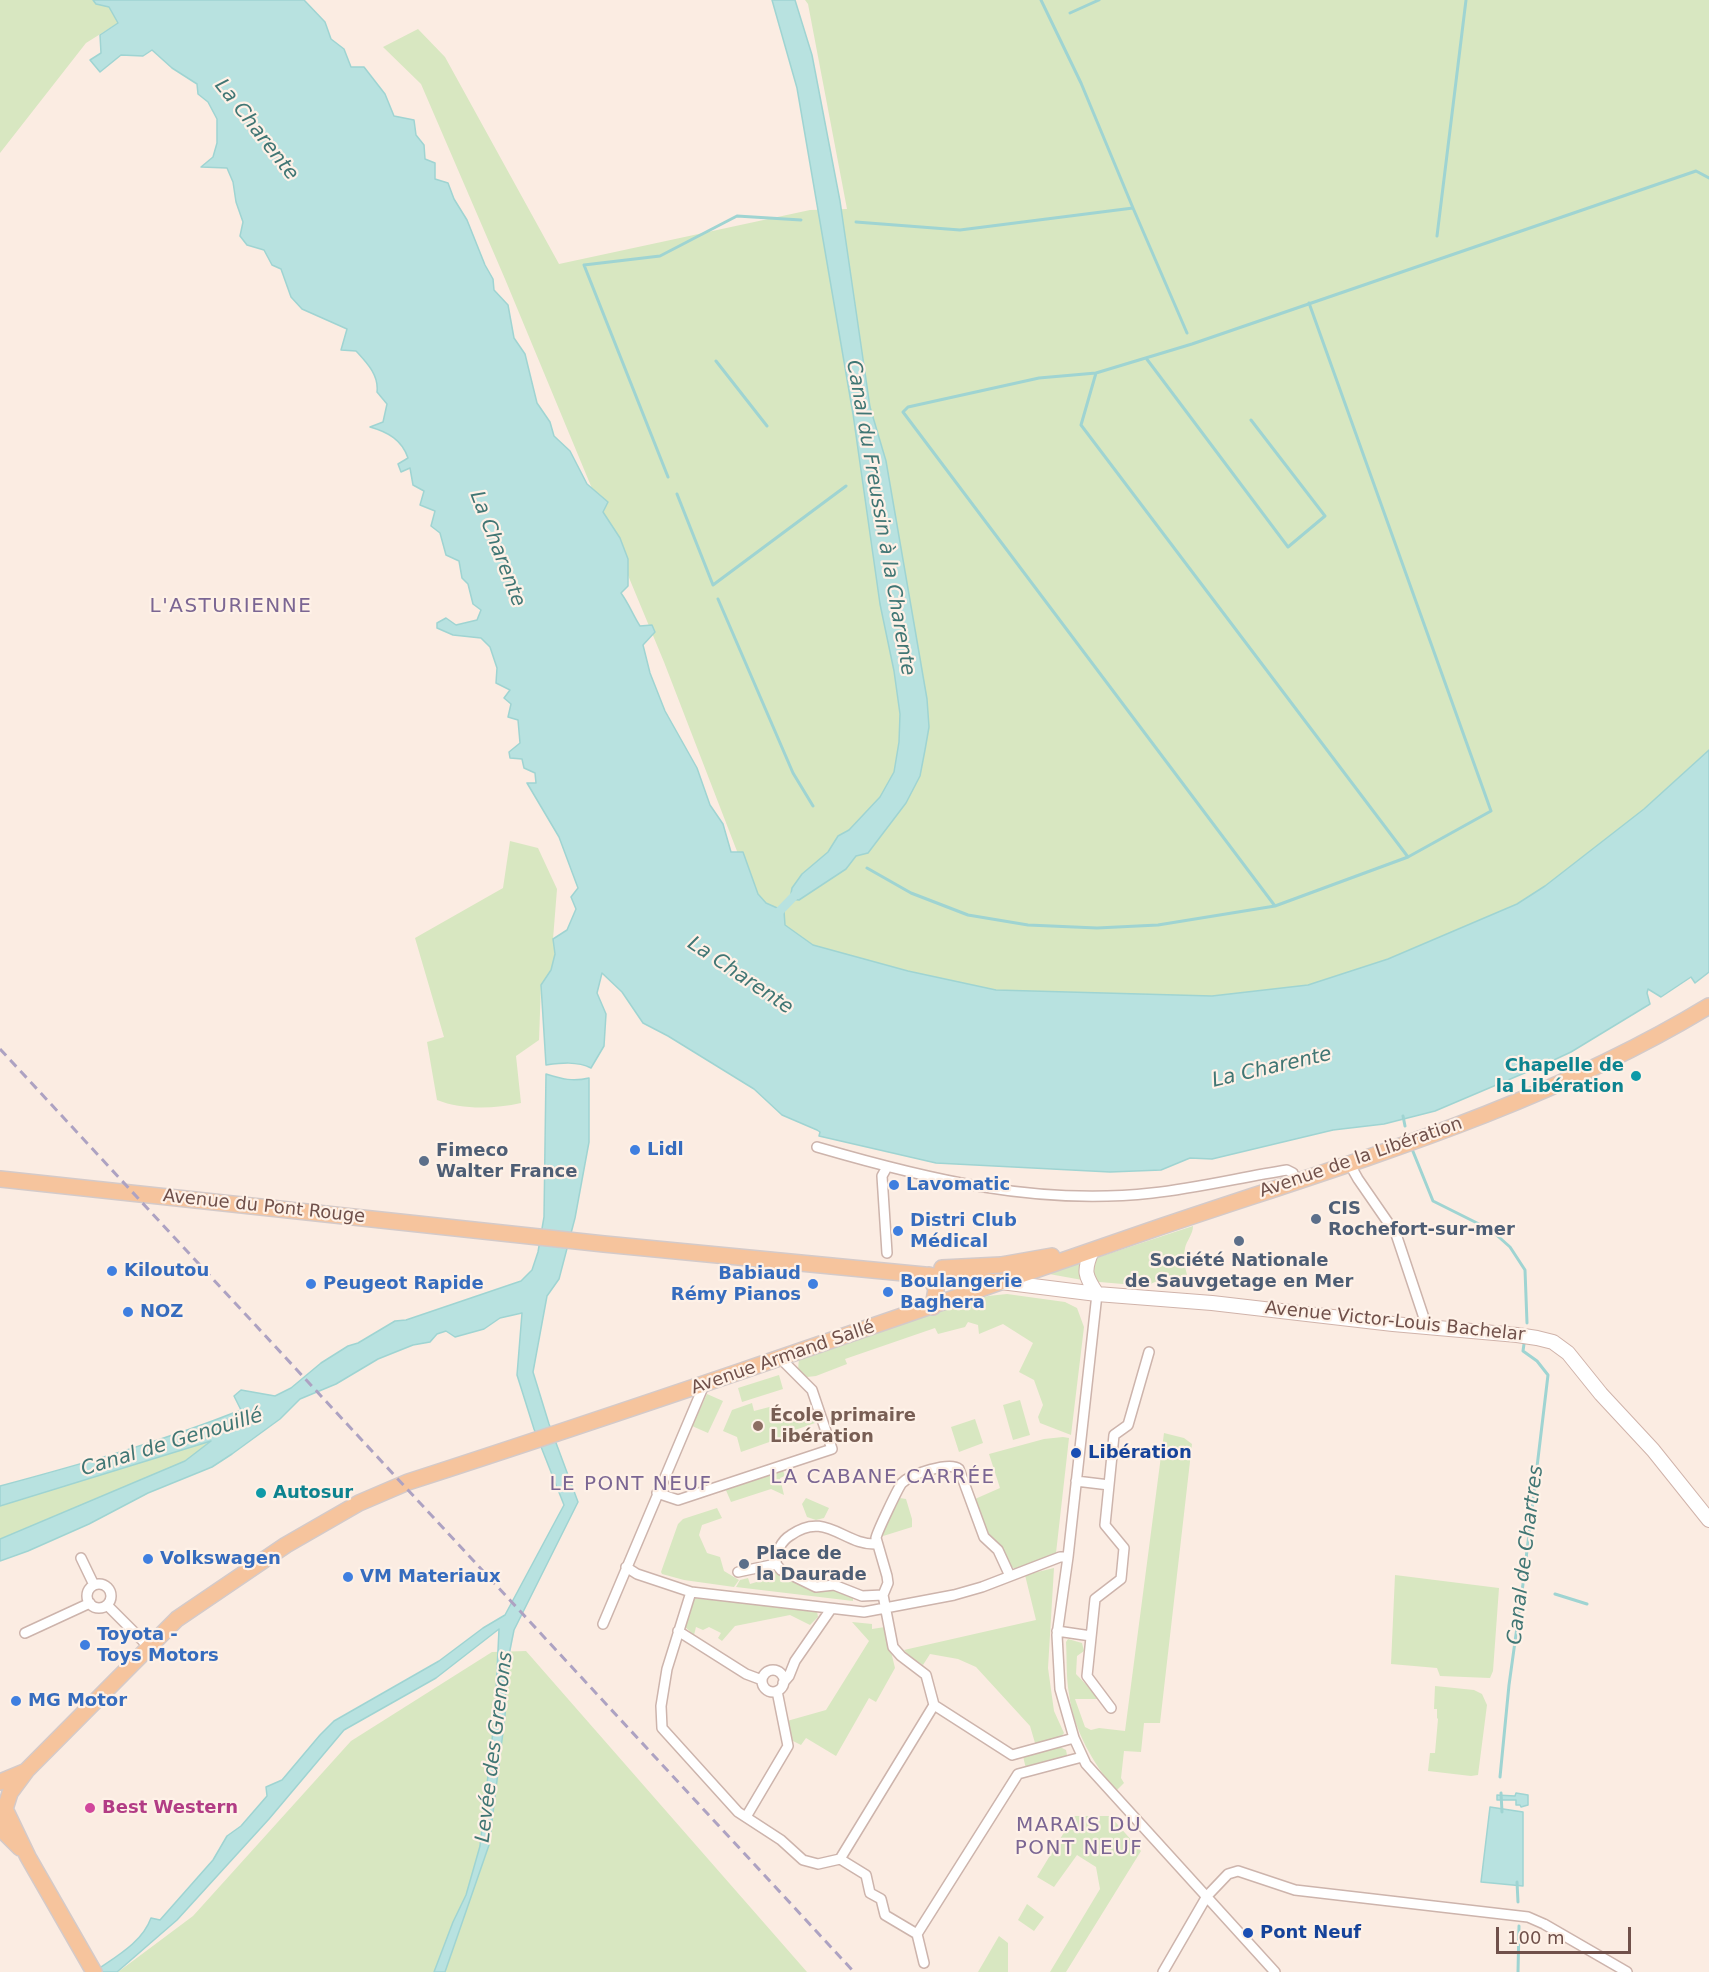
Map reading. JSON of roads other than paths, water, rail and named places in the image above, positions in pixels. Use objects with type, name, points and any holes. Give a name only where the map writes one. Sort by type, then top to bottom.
[{"type":"main road","name":"Avenue de la Libération","points":[[1001,1282],[1349,1163],[1498,1109],[1601,1064],[1709,1006]]},
{"type":"main road","name":"Avenue du Pont Rouge","points":[[0,1179],[576,1241],[910,1272]]},
{"type":"main road","points":[[910,1272],[1024,1261],[1117,1242]]},
{"type":"main road","points":[[1092,1251],[1085,1267],[1088,1281],[1098,1294]]},
{"type":"main road","points":[[910,1272],[1001,1282]]},
{"type":"main road","points":[[929,1275],[936,1289],[933,1306]]},
{"type":"main road","name":"Avenue Victor-Louis Bachelar","points":[[1001,1282],[1098,1294],[1212,1303],[1517,1335],[1553,1342],[1568,1353],[1582,1368],[1602,1394],[1653,1450],[1709,1520]]},
{"type":"main road","name":"Avenue Armand Sallé","points":[[27,1770],[177,1619],[286,1545],[359,1503],[397,1486],[781,1359],[1001,1282]]},
{"type":"main road","points":[[27,1770],[0,1785],[4,1792],[4,1810],[91,1967]]},
{"type":"main road","points":[[4,1810],[10,1793],[27,1770]]},
{"type":"main road","points":[[0,1828],[28,1857]]},
{"type":"street","points":[[817,1147],[887,1167],[980,1187],[1030,1194],[1097,1196],[1152,1193],[1287,1170],[1293,1173],[1295,1181]]},
{"type":"street","points":[[1349,1163],[1396,1234],[1425,1318],[1424,1326]]},
{"type":"street","points":[[887,1167],[882,1176],[887,1253]]},
{"type":"street","points":[[1098,1294],[1068,1557],[1057,1631],[1060,1689],[1074,1738],[1086,1764],[1275,1972]]},
{"type":"street","points":[[1111,1708],[1087,1676],[1091,1636],[1095,1599],[1121,1579],[1124,1548],[1105,1524],[1114,1434],[1128,1425],[1149,1352]]},
{"type":"street","points":[[657,1493],[678,1500],[832,1449],[812,1390],[781,1359]]},
{"type":"street","points":[[603,1624],[704,1385]]},
{"type":"street","points":[[1010,1576],[998,1550],[984,1536],[956,1466],[938,1468],[909,1478],[901,1484],[877,1533],[877,1544],[887,1575],[888,1583],[883,1594],[893,1647],[926,1675],[934,1706],[1012,1755],[1018,1774]]},
{"type":"street","points":[[1076,1481],[1109,1485]]},
{"type":"street","points":[[877,1544],[864,1543],[827,1527],[814,1525],[786,1538],[778,1550],[776,1563],[780,1570],[816,1587],[834,1585],[862,1596],[871,1597],[883,1594]]},
{"type":"street","points":[[626,1567],[637,1574],[691,1592],[864,1612],[954,1595],[1060,1557],[1068,1557]]},
{"type":"street","points":[[81,1558],[94,1586]]},
{"type":"street","points":[[738,1572],[776,1563]]},
{"type":"street","points":[[94,1586],[105,1586],[110,1591],[111,1599],[107,1605],[99,1608],[90,1603],[89,1591],[94,1586]]},
{"type":"street","points":[[691,1592],[667,1669],[661,1706],[662,1728],[738,1812],[781,1840],[803,1860],[818,1864],[840,1859],[866,1875],[870,1893],[881,1899],[885,1915],[917,1934]]},
{"type":"street","points":[[26,1633],[90,1603]]},
{"type":"street","points":[[107,1605],[149,1647]]},
{"type":"street","points":[[678,1631],[746,1674],[762,1680],[766,1689],[780,1687],[831,1609]]},
{"type":"street","points":[[1057,1631],[1091,1636]]},
{"type":"street","points":[[762,1680],[768,1671],[778,1671],[795,1661]]},
{"type":"street","points":[[746,1817],[788,1746],[780,1687],[783,1676],[778,1671]]},
{"type":"street","points":[[840,1859],[934,1706]]},
{"type":"street","points":[[1012,1755],[1074,1738]]},
{"type":"street","points":[[924,1964],[917,1934],[1018,1774],[1082,1757]]},
{"type":"street","points":[[1162,1972],[1207,1896],[1228,1874],[1238,1871],[1295,1890],[1528,1917],[1627,1972]]},
{"type":"water","name":"La Charente","points":[[93,0],[304,0],[325,22],[331,39],[344,49],[351,67],[364,67],[385,94],[394,116],[414,120],[416,135],[424,145],[425,159],[435,163],[435,179],[448,183],[493,279],[494,290],[508,305],[514,338],[525,354],[537,403],[550,422],[554,436],[570,451],[587,484],[608,502],[603,512],[620,538],[628,559],[628,586],[621,593],[640,626],[652,625],[655,632],[643,645],[650,673],[665,711],[697,768],[710,805],[723,824],[731,852],[743,852],[758,894],[766,903],[784,911],[785,925],[813,945],[908,971],[996,990],[1212,996],[1308,985],[1388,959],[1517,904],[1545,886],[1644,809],[1709,750],[1709,972],[1695,983],[1691,977],[1661,997],[1648,989],[1650,1004],[1571,1052],[1435,1111],[1384,1124],[1333,1130],[1212,1159],[1190,1158],[1161,1170],[1110,1172],[936,1163],[819,1136],[820,1132],[817,1130],[782,1115],[754,1089],[643,1023],[622,992],[602,973],[597,993],[606,1014],[604,1046],[591,1068],[575,1063],[546,1065],[541,985],[551,970],[555,954],[553,939],[567,930],[576,909],[571,897],[578,888],[559,837],[527,783],[536,783],[535,773],[524,768],[522,759],[510,758],[509,752],[520,743],[518,720],[508,717],[511,704],[504,698],[510,690],[496,683],[497,668],[490,647],[481,638],[453,635],[437,628],[437,623],[446,618],[456,625],[477,620],[481,610],[473,604],[468,584],[462,578],[459,561],[446,555],[440,533],[431,526],[435,511],[420,505],[424,491],[413,485],[410,468],[401,472],[398,464],[408,458],[402,446],[383,431],[370,427],[383,422],[387,404],[377,392],[374,375],[364,360],[356,351],[341,350],[347,329],[302,309],[291,297],[281,269],[272,265],[264,250],[247,245],[240,236],[243,222],[227,168],[201,167],[213,157],[217,143],[217,119],[208,102],[198,94],[197,84],[172,68],[152,50],[143,56],[121,55],[100,72],[90,60],[101,53],[100,35],[118,23],[109,7],[96,4]]},
{"type":"water","points":[[772,0],[795,0],[812,55],[840,201],[870,407],[886,461],[927,699],[929,727],[920,776],[906,803],[868,853],[856,856],[846,869],[799,900],[790,899],[792,888],[802,874],[828,852],[838,836],[849,830],[880,797],[894,772],[899,742],[900,714],[880,604],[853,414],[797,88]]},
{"type":"water","points":[[546,1074],[578,1080],[589,1078],[589,1142],[575,1218],[559,1279],[547,1296],[533,1372],[549,1424],[578,1502],[514,1630],[507,1665],[505,1716],[489,1845],[445,1972],[434,1972],[466,1895],[480,1846],[495,1713],[499,1629],[436,1678],[344,1730],[269,1819],[177,1920],[117,1972],[94,1972],[135,1942],[151,1918],[160,1920],[213,1860],[227,1836],[241,1826],[267,1796],[266,1787],[282,1780],[334,1721],[439,1661],[483,1628],[505,1615],[564,1505],[534,1429],[517,1375],[522,1313],[500,1318],[484,1329],[455,1337],[446,1331],[437,1334],[430,1342],[413,1345],[378,1359],[336,1384],[300,1399],[280,1419],[212,1467],[148,1493],[89,1524],[0,1561],[0,1539],[185,1461],[211,1441],[0,1506],[0,1486],[122,1451],[241,1410],[234,1396],[241,1390],[275,1396],[291,1388],[321,1363],[348,1346],[358,1343],[395,1321],[406,1320],[521,1281],[532,1270],[538,1252],[544,1217]]},
{"type":"water","points":[[1516,1793],[1528,1795],[1528,1805],[1521,1807],[1516,1805],[1516,1800],[1497,1800],[1497,1795],[1515,1796]]},
{"type":"water","points":[[1490,1807],[1523,1812],[1523,1886],[1481,1882]]},
{"type":"waterway","points":[[856,222],[960,230],[1133,208],[1081,83],[1041,0]]},
{"type":"waterway","points":[[1070,13],[1099,0]]},
{"type":"waterway","points":[[1437,236],[1466,0]]},
{"type":"waterway","points":[[1309,303],[1491,811],[1408,857],[1081,425],[1096,373],[1192,344],[1696,171],[1709,178]]},
{"type":"waterway","points":[[1133,208],[1187,333]]},
{"type":"waterway","points":[[668,477],[584,265],[660,256],[737,216],[801,220]]},
{"type":"waterway","points":[[1146,358],[1288,547],[1325,516],[1251,420]]},
{"type":"waterway","points":[[716,361],[767,426]]},
{"type":"waterway","points":[[1096,373],[1039,378],[908,407],[903,412],[1275,906],[1408,857]]},
{"type":"waterway","points":[[677,494],[713,585],[846,486]]},
{"type":"waterway","points":[[718,599],[793,773],[813,806]]},
{"type":"waterway","points":[[867,868],[911,893],[968,915],[1028,925],[1097,928],[1158,925],[1275,906]]},
{"type":"waterway","name":"Canal du Freussin à la Charente","points":[[773,918],[799,891]]},
{"type":"waterway","name":"Canal de Chartres","points":[[1403,1116],[1405,1126]]},
{"type":"waterway","name":"Canal de Chartres","points":[[1412,1149],[1433,1201],[1491,1230],[1510,1247],[1525,1270],[1527,1323]]},
{"type":"waterway","name":"Canal de Chartres","points":[[1500,1777],[1509,1685],[1548,1375],[1537,1361],[1523,1351],[1524,1344]]},
{"type":"waterway","points":[[1555,1594],[1587,1604]]},
{"type":"waterway","name":"Canal de Chartres","points":[[1501,1793],[1502,1812]]},
{"type":"waterway","name":"Canal de Chartres","points":[[1517,1882],[1518,1902]]},
{"type":"waterway","name":"Canal de Chartres","points":[[1518,1972],[1519,1926]]},
{"type":"railway","points":[[0,1049],[854,1972]]},
{"type":"place","name":"Chapelle de la Libération","points":[[1636,1076]]},
{"type":"place","name":"Lidl","points":[[635,1150]]},
{"type":"place","name":"Fimeco Walter France","points":[[424,1161]]},
{"type":"place","name":"Lavomatic","points":[[894,1185]]},
{"type":"place","name":"CIS Rochefort-sur-mer","points":[[1316,1219]]},
{"type":"place","name":"Distri Club Médical","points":[[898,1231]]},
{"type":"place","name":"Société Nationale de Sauvgetage en Mer","points":[[1239,1241]]},
{"type":"place","name":"Kiloutou","points":[[112,1271]]},
{"type":"place","name":"Peugeot Rapide","points":[[311,1284]]},
{"type":"place","name":"Babiaud Rémy Pianos","points":[[813,1284]]},
{"type":"place","name":"Boulangerie Baghera","points":[[888,1292]]},
{"type":"place","name":"NOZ","points":[[128,1312]]},
{"type":"place","name":"École primaire Libération","points":[[758,1426]]},
{"type":"place","name":"Libération","points":[[1076,1453]]},
{"type":"place","name":"Autosur","points":[[261,1493]]},
{"type":"place","name":"Volkswagen","points":[[148,1559]]},
{"type":"place","name":"Place de la Daurade","points":[[744,1564]]},
{"type":"place","name":"VM Materiaux","points":[[348,1577]]},
{"type":"place","name":"Toyota - Toys Motors","points":[[85,1645]]},
{"type":"place","name":"MG Motor","points":[[16,1701]]},
{"type":"place","name":"Best Western","points":[[90,1808]]},
{"type":"place","name":"Pont Neuf","points":[[1248,1933]]},
{"type":"district","name":"L'ASTURIENNE","points":[[231,607]]},
{"type":"district","name":"LA CABANE CARRÉE","points":[[883,1478]]},
{"type":"district","name":"LE PONT NEUF","points":[[631,1485]]},
{"type":"district","name":"MARAIS DU PONT NEUF","points":[[1079,1838]]},
{"type":"water label","name":"Canal de Genouillé","points":[[172,1443]]},
{"type":"water label","name":"Levée des Grenons","points":[[495,1747]]}]
